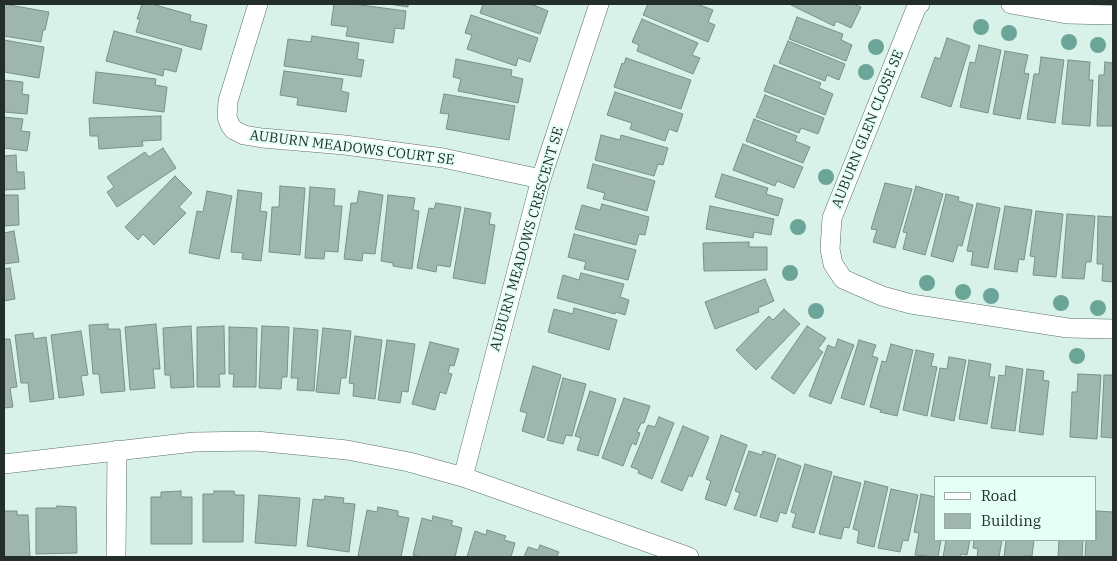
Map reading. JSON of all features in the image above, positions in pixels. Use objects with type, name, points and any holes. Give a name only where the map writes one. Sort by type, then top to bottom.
[{"type":"street","name":"AUBURN MEADOWS COURT SE","points":[[258,4],[228,101],[227,117],[230,125],[237,132],[262,138],[354,146],[443,158],[541,178]]},
{"type":"street","name":"AUBURN MEADOWS CRESCENT SE","points":[[463,477],[541,178],[599,4]]},
{"type":"street","name":"AUBURN GLEN CLOSE SE","points":[[920,4],[917,6],[832,218],[830,248],[833,264],[843,279],[882,296],[911,304],[1068,328],[1113,329]]},
{"type":"street","points":[[1011,4],[1067,14],[1113,15]]},
{"type":"street","points":[[4,464],[194,442],[256,442],[347,450],[409,462],[463,477],[689,557]]},
{"type":"street","points":[[116,557],[117,450]]},
{"type":"building","points":[[4,4],[49,12],[41,42],[4,36]]},
{"type":"building","points":[[142,4],[152,4],[191,15],[190,21],[207,25],[201,50],[136,32],[140,19],[137,19]]},
{"type":"building","points":[[334,4],[353,4],[406,11],[404,29],[395,28],[393,43],[346,36],[348,27],[331,25]]},
{"type":"building","points":[[389,4],[408,4],[408,7]]},
{"type":"building","points":[[483,4],[531,4],[548,11],[540,34],[480,13]]},
{"type":"building","points":[[648,4],[697,4],[713,10],[708,22],[715,25],[708,42],[643,15]]},
{"type":"building","points":[[792,4],[853,4],[861,7],[851,28],[836,21],[834,26]]},
{"type":"building","points":[[471,15],[538,38],[530,62],[518,58],[516,66],[467,49],[472,35],[465,33]]},
{"type":"building","points":[[797,17],[843,34],[841,40],[852,45],[846,61],[789,39]]},
{"type":"building","points":[[642,19],[698,43],[692,55],[700,58],[693,74],[637,51],[639,45],[632,42]]},
{"type":"building","points":[[114,31],[182,49],[176,72],[164,69],[163,76],[106,61]]},
{"type":"building","points":[[312,36],[359,43],[357,59],[364,60],[361,77],[284,66],[288,39],[311,42]]},
{"type":"building","points":[[947,38],[970,46],[951,107],[921,97],[935,57],[940,59]]},
{"type":"building","points":[[4,40],[44,47],[39,78],[4,72]]},
{"type":"building","points":[[788,41],[845,64],[839,80],[827,75],[825,81],[779,63]]},
{"type":"building","points":[[979,45],[1001,50],[988,113],[960,107],[970,62],[975,63]]},
{"type":"building","points":[[1005,51],[1028,55],[1024,73],[1029,74],[1020,119],[993,114]]},
{"type":"building","points":[[1041,57],[1064,60],[1055,123],[1027,119],[1034,74],[1039,74]]},
{"type":"building","points":[[626,58],[691,80],[681,109],[614,87],[622,63],[624,64]]},
{"type":"building","points":[[456,59],[512,70],[511,76],[523,79],[518,103],[458,91],[461,79],[453,77]]},
{"type":"building","points":[[1068,60],[1090,62],[1089,80],[1093,80],[1090,126],[1062,124]]},
{"type":"building","points":[[1105,62],[1113,63],[1113,126],[1097,126],[1099,75],[1104,75]]},
{"type":"building","points":[[774,65],[821,83],[819,88],[833,94],[825,115],[764,91]]},
{"type":"building","points":[[284,71],[343,79],[341,91],[349,93],[346,112],[297,105],[298,98],[280,95]]},
{"type":"building","points":[[96,72],[156,79],[155,85],[167,87],[164,112],[93,103]]},
{"type":"building","points":[[4,80],[23,82],[22,94],[29,95],[27,114],[4,112]]},
{"type":"building","points":[[615,92],[683,114],[677,132],[669,129],[665,141],[630,129],[632,123],[607,115]]},
{"type":"building","points":[[444,94],[515,106],[509,140],[446,129],[449,114],[440,113]]},
{"type":"building","points":[[765,95],[824,118],[818,134],[801,128],[799,133],[756,117]]},
{"type":"building","points":[[161,116],[161,140],[142,141],[143,146],[99,149],[98,136],[90,136],[89,118]]},
{"type":"building","points":[[4,117],[23,119],[21,131],[30,132],[27,151],[4,148]]},
{"type":"building","points":[[754,119],[797,136],[795,141],[810,147],[803,163],[746,141]]},
{"type":"building","points":[[601,135],[620,140],[621,135],[668,148],[663,165],[658,164],[654,176],[595,160]]},
{"type":"building","points":[[743,144],[803,167],[794,188],[777,181],[775,186],[733,170]]},
{"type":"building","points":[[163,148],[176,168],[117,207],[107,192],[114,187],[107,177],[145,152],[149,157]]},
{"type":"building","points":[[16,155],[17,172],[24,172],[25,189],[4,190],[4,156]]},
{"type":"building","points":[[593,164],[655,181],[647,211],[603,199],[605,193],[587,188]]},
{"type":"building","points":[[722,174],[768,188],[766,194],[783,199],[778,216],[715,197]]},
{"type":"building","points":[[175,176],[192,193],[179,207],[186,213],[154,245],[143,234],[138,240],[125,227]]},
{"type":"building","points":[[885,183],[912,189],[895,248],[873,242],[877,230],[871,229]]},
{"type":"building","points":[[280,186],[305,188],[300,255],[269,252],[272,207],[279,207]]},
{"type":"building","points":[[916,186],[943,194],[925,255],[903,249],[907,233],[903,232]]},
{"type":"building","points":[[310,187],[335,189],[334,206],[342,206],[338,252],[325,251],[324,259],[305,258]]},
{"type":"building","points":[[238,190],[262,193],[260,211],[267,212],[261,261],[242,259],[243,253],[231,252]]},
{"type":"building","points":[[207,191],[232,196],[219,259],[189,253],[197,211],[203,212]]},
{"type":"building","points":[[359,191],[383,195],[375,254],[363,253],[362,261],[344,259],[351,203],[357,203]]},
{"type":"building","points":[[946,194],[959,197],[958,201],[973,205],[962,246],[958,245],[953,262],[931,256]]},
{"type":"building","points":[[4,195],[18,195],[19,225],[4,226]]},
{"type":"building","points":[[388,195],[415,198],[413,210],[419,211],[412,269],[393,266],[393,263],[381,261]]},
{"type":"building","points":[[436,203],[461,207],[450,267],[437,265],[436,272],[417,268],[429,208],[434,209]]},
{"type":"building","points":[[977,203],[1000,208],[988,268],[971,265],[973,252],[967,251]]},
{"type":"building","points":[[602,204],[649,217],[645,235],[639,234],[636,245],[575,229],[582,205],[600,210]]},
{"type":"building","points":[[710,206],[774,219],[771,235],[754,232],[753,238],[706,229]]},
{"type":"building","points":[[1005,206],[1032,210],[1024,260],[1019,259],[1017,272],[994,269]]},
{"type":"building","points":[[465,208],[491,213],[489,224],[495,225],[485,284],[453,278]]},
{"type":"building","points":[[1036,211],[1063,214],[1056,277],[1033,275],[1035,257],[1030,256]]},
{"type":"building","points":[[1067,214],[1095,216],[1091,262],[1086,262],[1084,279],[1062,278]]},
{"type":"building","points":[[1098,216],[1113,217],[1113,282],[1102,281],[1103,264],[1097,264]]},
{"type":"building","points":[[14,231],[19,262],[4,264],[4,233]]},
{"type":"building","points":[[574,234],[636,250],[628,280],[584,269],[586,262],[568,257]]},
{"type":"building","points":[[749,242],[749,247],[767,247],[767,270],[704,271],[703,243]]},
{"type":"building","points":[[10,268],[15,299],[4,301],[4,269]]},
{"type":"building","points":[[581,273],[624,284],[620,297],[629,300],[625,315],[557,298],[563,275],[579,280]]},
{"type":"building","points":[[765,279],[774,301],[758,308],[759,312],[715,329],[705,302]]},
{"type":"building","points":[[574,308],[617,320],[609,350],[548,332],[554,309],[573,314]]},
{"type":"building","points":[[784,309],[800,324],[756,370],[736,350],[769,316],[773,320]]},
{"type":"building","points":[[108,324],[108,329],[120,329],[125,391],[101,393],[99,374],[93,374],[89,325]]},
{"type":"building","points":[[156,324],[160,369],[153,369],[155,388],[130,390],[125,327]]},
{"type":"building","points":[[191,326],[194,387],[171,388],[170,375],[165,375],[163,328]]},
{"type":"building","points":[[224,326],[225,374],[219,374],[220,387],[197,387],[197,327]]},
{"type":"building","points":[[262,326],[289,327],[287,377],[282,377],[281,389],[259,388]]},
{"type":"building","points":[[807,326],[826,338],[818,349],[823,352],[794,394],[771,378]]},
{"type":"building","points":[[229,327],[257,328],[256,387],[233,387],[234,374],[229,374]]},
{"type":"building","points":[[294,328],[318,330],[314,391],[297,390],[298,378],[291,378]]},
{"type":"building","points":[[323,328],[351,331],[346,378],[341,378],[339,394],[316,392]]},
{"type":"building","points":[[81,331],[88,375],[81,376],[84,395],[59,398],[51,335]]},
{"type":"building","points":[[33,333],[34,339],[46,337],[54,399],[30,402],[28,383],[21,383],[15,335]]},
{"type":"building","points":[[355,336],[382,340],[375,399],[353,396],[354,384],[349,383]]},
{"type":"building","points":[[4,339],[10,339],[17,387],[10,388],[13,407],[4,408]]},
{"type":"building","points":[[838,339],[854,345],[831,404],[809,396],[828,345],[835,348]]},
{"type":"building","points":[[387,340],[415,344],[408,392],[402,391],[400,403],[378,400]]},
{"type":"building","points":[[859,340],[876,345],[872,356],[878,358],[864,405],[841,398]]},
{"type":"building","points":[[430,342],[459,349],[454,366],[450,365],[448,373],[452,374],[446,394],[440,392],[435,410],[412,404]]},
{"type":"building","points":[[891,344],[913,350],[897,416],[880,412],[881,410],[870,407],[882,361],[886,362]]},
{"type":"building","points":[[916,350],[934,354],[931,366],[937,367],[927,416],[903,410]]},
{"type":"building","points":[[949,357],[966,360],[954,421],[931,416],[940,368],[947,369]]},
{"type":"building","points":[[969,360],[991,364],[989,377],[995,377],[987,424],[959,419]]},
{"type":"building","points":[[533,366],[561,375],[544,438],[522,431],[527,413],[520,411]]},
{"type":"building","points":[[1006,366],[1023,369],[1015,431],[991,428],[999,375],[1005,376]]},
{"type":"building","points":[[1027,369],[1044,371],[1043,380],[1049,381],[1043,435],[1019,432]]},
{"type":"building","points":[[1078,374],[1101,375],[1097,439],[1070,437],[1072,392],[1077,392]]},
{"type":"building","points":[[1104,375],[1113,375],[1113,438],[1101,437]]},
{"type":"building","points":[[563,378],[586,384],[572,436],[566,435],[563,444],[547,440]]},
{"type":"building","points":[[590,391],[616,399],[598,456],[577,450],[581,438],[575,436]]},
{"type":"building","points":[[624,398],[650,406],[644,423],[641,423],[637,432],[640,433],[636,445],[632,443],[623,466],[602,458]]},
{"type":"building","points":[[659,417],[674,423],[652,479],[638,473],[639,470],[631,467],[648,425],[655,427]]},
{"type":"building","points":[[683,426],[709,437],[692,477],[689,475],[682,491],[661,482]]},
{"type":"building","points":[[721,435],[747,445],[726,506],[705,499],[711,481],[706,479]]},
{"type":"building","points":[[749,451],[762,455],[763,451],[776,455],[756,516],[734,509],[740,493],[735,491]]},
{"type":"building","points":[[778,458],[801,466],[786,514],[780,512],[777,522],[760,517]]},
{"type":"building","points":[[805,464],[832,472],[814,533],[792,527],[796,514],[791,512]]},
{"type":"building","points":[[834,476],[861,483],[849,528],[844,527],[841,539],[819,534]]},
{"type":"building","points":[[865,481],[888,487],[874,547],[857,543],[859,531],[853,529]]},
{"type":"building","points":[[891,489],[918,495],[908,541],[903,540],[900,552],[878,548]]},
{"type":"building","points":[[181,491],[181,497],[192,497],[192,544],[151,544],[151,497],[161,497],[161,492]]},
{"type":"building","points":[[214,491],[234,491],[235,495],[244,495],[243,542],[203,542],[203,494],[214,494]]},
{"type":"building","points":[[921,494],[934,497],[934,541],[941,541],[938,557],[915,555],[919,533],[914,532]]},
{"type":"building","points":[[259,495],[300,498],[296,546],[255,543]]},
{"type":"building","points":[[325,496],[344,498],[343,503],[355,504],[349,552],[307,546],[313,499],[324,500]]},
{"type":"building","points":[[57,506],[76,507],[77,553],[36,554],[36,508],[57,508]]},
{"type":"building","points":[[378,507],[398,511],[398,516],[409,518],[401,557],[358,556],[367,510],[377,512]]},
{"type":"building","points":[[4,511],[17,511],[17,515],[28,515],[30,557],[4,557]]},
{"type":"building","points":[[1097,511],[1113,512],[1113,557],[1085,557],[1086,541],[1097,541]]},
{"type":"building","points":[[433,516],[453,521],[451,525],[462,528],[455,557],[421,557],[413,555],[422,518],[432,521]]},
{"type":"building","points":[[487,530],[506,536],[504,540],[515,543],[511,557],[467,557],[475,531],[486,535]]},
{"type":"building","points":[[946,541],[970,541],[967,555],[943,557]]},
{"type":"building","points":[[974,541],[1002,541],[999,557],[977,557],[978,549],[973,548]]},
{"type":"building","points":[[1006,541],[1034,541],[1032,556],[1004,557]]},
{"type":"building","points":[[1059,541],[1083,541],[1082,557],[1058,557]]},
{"type":"building","points":[[540,545],[559,552],[557,557],[524,557],[528,547],[538,550]]}]
